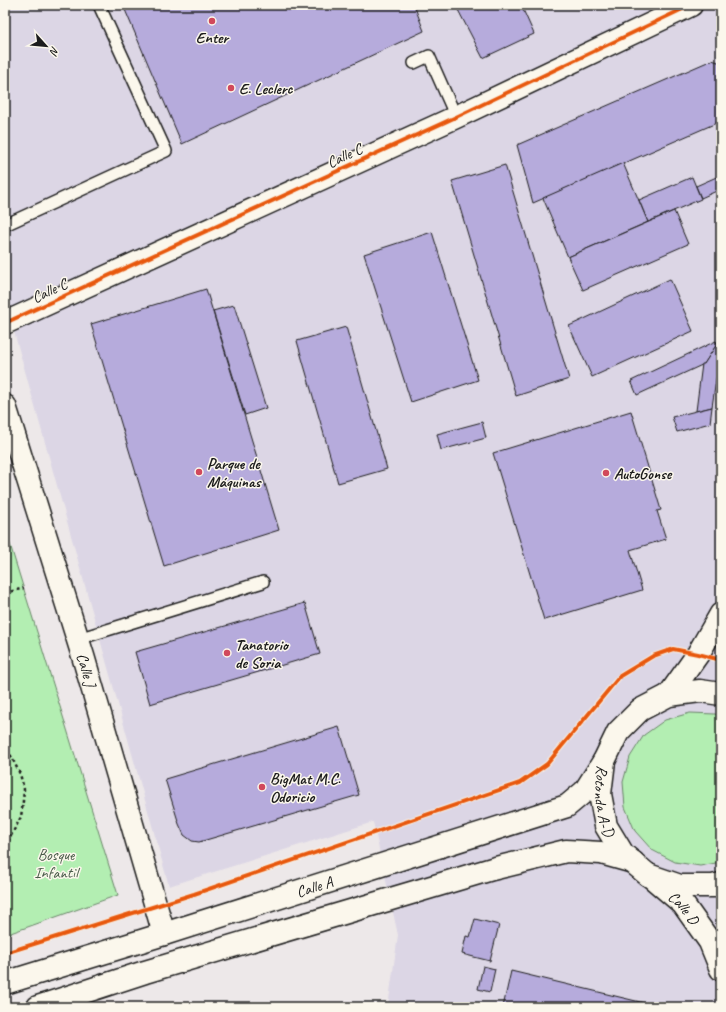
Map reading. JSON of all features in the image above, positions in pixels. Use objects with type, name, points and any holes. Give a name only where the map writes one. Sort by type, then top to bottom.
[{"type":"street","name":"Calle C","points":[[5,323],[456,116],[691,5]]},
{"type":"street","name":"Calle J","points":[[5,406],[78,639],[164,934]]},
{"type":"street","points":[[669,695],[698,654],[721,614]]},
{"type":"street","name":"Rotonda A-D","points":[[721,694],[700,691],[669,695],[640,710],[618,732],[604,761],[600,794],[606,826],[623,854],[641,868],[680,886],[713,886],[721,884]]},
{"type":"street","name":"Calle A","points":[[5,983],[567,806],[585,791],[604,761]]},
{"type":"street","points":[[38,1007],[145,972],[485,871],[558,852],[601,853],[641,868]]},
{"type":"street","name":"Calle D","points":[[641,868],[683,904],[710,942],[721,969]]},
{"type":"lane","points":[[5,225],[166,151],[99,5]]},
{"type":"lane","points":[[414,63],[429,56],[456,116]]},
{"type":"lane","points":[[78,639],[263,582]]},
{"type":"path","points":[[5,593],[24,588]]},
{"type":"path","points":[[5,744],[20,774],[24,789],[24,801],[21,818],[5,848]]},
{"type":"path","points":[[5,755],[10,754]]},
{"type":"shaded area","points":[[5,5],[721,5],[721,1007],[388,1007],[398,935],[373,822],[169,886],[11,321],[5,308]]},
{"type":"green space","name":"Bosque Infantil","points":[[5,528],[118,895],[5,935]]},
{"type":"green space","points":[[690,713],[715,714],[721,716],[721,862],[700,866],[675,862],[652,850],[635,831],[625,807],[623,782],[630,757],[644,735],[665,720]]},
{"type":"building","name":"E. Leclerc","points":[[123,5],[414,5],[424,31],[182,144]]},
{"type":"building","points":[[521,5],[534,34],[483,58],[456,6]]},
{"type":"building","points":[[712,60],[721,63],[721,121],[533,203],[517,145]]},
{"type":"building","points":[[623,163],[648,222],[568,257],[543,198]]},
{"type":"building","points":[[505,165],[569,379],[516,396],[452,181]]},
{"type":"building","points":[[721,175],[721,189],[701,198],[696,186]]},
{"type":"building","points":[[692,177],[701,199],[648,222],[639,200]]},
{"type":"building","points":[[674,211],[688,244],[583,290],[568,257]]},
{"type":"building","points":[[432,232],[478,380],[411,402],[364,254]]},
{"type":"building","points":[[670,279],[693,331],[592,377],[569,326]]},
{"type":"building","name":"Parque de Máquinas","points":[[206,289],[279,530],[164,566],[91,324]]},
{"type":"building","points":[[234,305],[266,408],[245,415],[213,311]]},
{"type":"building","points":[[346,327],[387,469],[338,483],[297,341]]},
{"type":"building","points":[[716,341],[717,344],[704,364],[637,395],[631,381]]},
{"type":"building","points":[[717,344],[721,346],[712,407],[696,411],[702,364],[704,364]]},
{"type":"building","points":[[712,407],[710,423],[677,432],[672,417]]},
{"type":"building","points":[[631,411],[661,510],[657,511],[666,539],[630,550],[642,590],[544,620],[493,453]]},
{"type":"building","points":[[482,422],[486,438],[441,450],[437,434]]},
{"type":"building","name":"Tanatorio de Soria","points":[[305,603],[320,654],[150,704],[135,652]]},
{"type":"building","name":"BigMat M.C. Odoricio","points":[[339,727],[359,795],[199,842],[192,841],[184,835],[179,824],[165,779]]},
{"type":"building","points":[[475,919],[499,925],[490,961],[462,954],[466,936],[470,937]]},
{"type":"building","points":[[483,966],[495,969],[490,992],[478,989]]},
{"type":"building","points":[[511,971],[661,1007],[503,1007]]},
{"type":"cycle path","points":[[5,323],[456,117],[691,5]]},
{"type":"cycle path","points":[[5,953],[194,894],[520,783],[547,764],[620,676],[653,656],[673,649],[721,660]]},
{"type":"place","name":"Enter","points":[[212,21]]},
{"type":"place","name":"E. Leclerc","points":[[231,88]]},
{"type":"place","name":"Parque de Máquinas","points":[[199,472]]},
{"type":"place","name":"AutoGonse","points":[[606,473]]},
{"type":"place","name":"Tanatorio de Soria","points":[[227,653]]},
{"type":"place","name":"BigMat M.C. Odoricio","points":[[262,787]]}]
